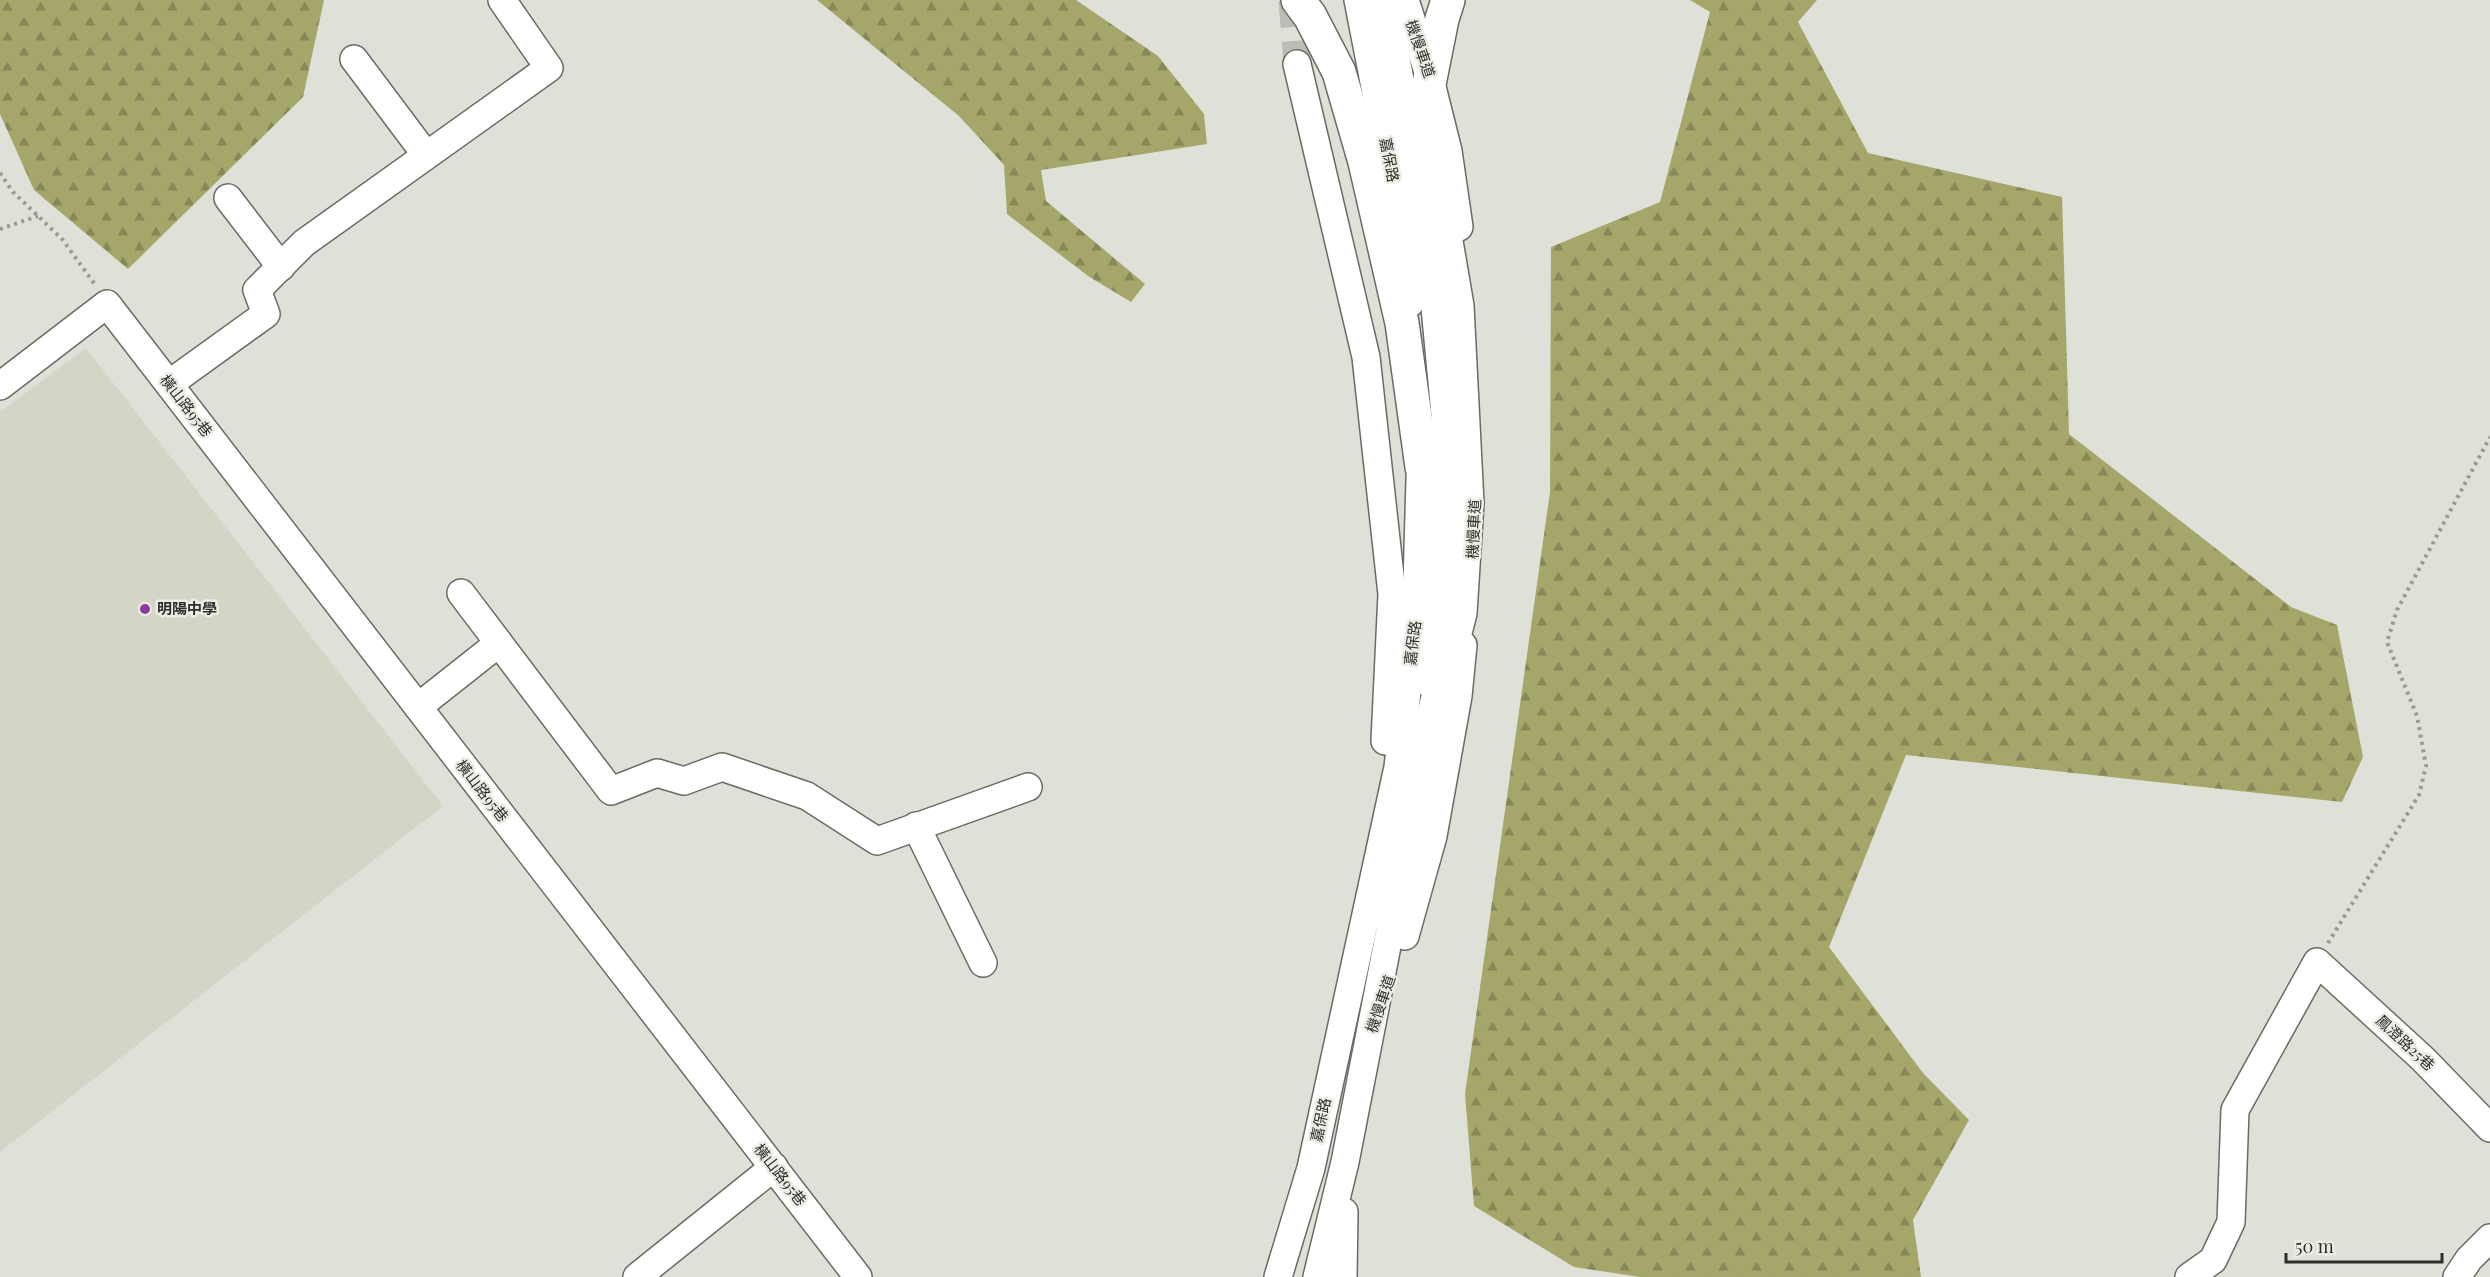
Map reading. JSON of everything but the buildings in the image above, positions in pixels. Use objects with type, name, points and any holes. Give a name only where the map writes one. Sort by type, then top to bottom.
[{"type":"highway","points":[[1298,0],[1310,16],[1339,72],[1365,162],[1402,323],[1422,467]]},
{"type":"highway","points":[[1418,775],[1460,613],[1467,502],[1457,306],[1430,147],[1427,94],[1429,75],[1448,0]]},
{"type":"street","points":[[169,384],[266,314],[257,290],[304,243],[549,68],[502,0]]},
{"type":"street","name":"嘉保路","points":[[1278,1277],[1311,1168],[1379,859],[1398,767],[1416,617],[1422,467],[1417,360],[1401,220],[1358,0]]},
{"type":"street","name":"嘉保路","points":[[1317,1277],[1345,1161],[1418,775],[1431,680],[1443,558],[1445,414],[1433,286],[1408,123],[1385,0]]},
{"type":"street","name":"機慢車道","points":[[1364,1053],[1403,942],[1433,836],[1458,696],[1476,522],[1476,393],[1466,275],[1448,151],[1429,75],[1405,0]]},
{"type":"street","points":[[354,59],[426,155]]},
{"type":"street","points":[[1297,64],[1366,357],[1392,594],[1379,859]]},
{"type":"street","points":[[228,198],[281,267]]},
{"type":"street","points":[[0,386],[107,304]]},
{"type":"street","name":"橫山路95巷","points":[[107,304],[858,1277]]},
{"type":"street","points":[[460,593],[611,791],[657,773],[684,781],[722,766],[807,796],[877,841],[1028,787]]},
{"type":"street","points":[[418,707],[499,643]]},
{"type":"street","points":[[916,826],[983,963]]},
{"type":"street","points":[[2189,1277],[2213,1260],[2231,1222],[2235,1110],[2317,962]]},
{"type":"street","name":"鳳澄路25巷","points":[[2317,962],[2423,1059],[2490,1128]]},
{"type":"street","points":[[1343,1277],[1345,1161]]},
{"type":"street","points":[[637,1277],[774,1167]]},
{"type":"street","points":[[2457,1277],[2469,1259],[2490,1238]]},
{"type":"path","points":[[0,173],[14,192],[62,239],[86,269],[107,304]]},
{"type":"path","points":[[0,230],[38,216]]},
{"type":"path","points":[[2317,962],[2419,795],[2426,766],[2417,716],[2387,642],[2397,610],[2490,437]]},
{"type":"shaded area","name":"明陽中學","points":[[86,348],[443,806],[0,1152],[0,412]]},
{"type":"green space","points":[[0,0],[324,0],[303,97],[128,269],[34,190],[0,114]]},
{"type":"green space","points":[[817,0],[1076,0],[1158,56],[1204,114],[1207,144],[1041,170],[1046,201],[1145,284],[1131,302],[1088,276],[1007,214],[1004,165],[959,116]]},
{"type":"green space","points":[[1690,0],[1817,0],[1798,22],[1868,153],[2062,197],[2069,434],[2291,607],[2337,625],[2363,757],[2342,802],[1906,755],[1829,947],[1923,1073],[1969,1120],[1913,1220],[1921,1277],[1640,1277],[1574,1267],[1474,1206],[1465,1094],[1550,492],[1551,247],[1660,202],[1710,12]]},
{"type":"tunnel","points":[[1292,0],[1297,64]]},
{"type":"place","name":"明陽中學","points":[[145,609]]}]
